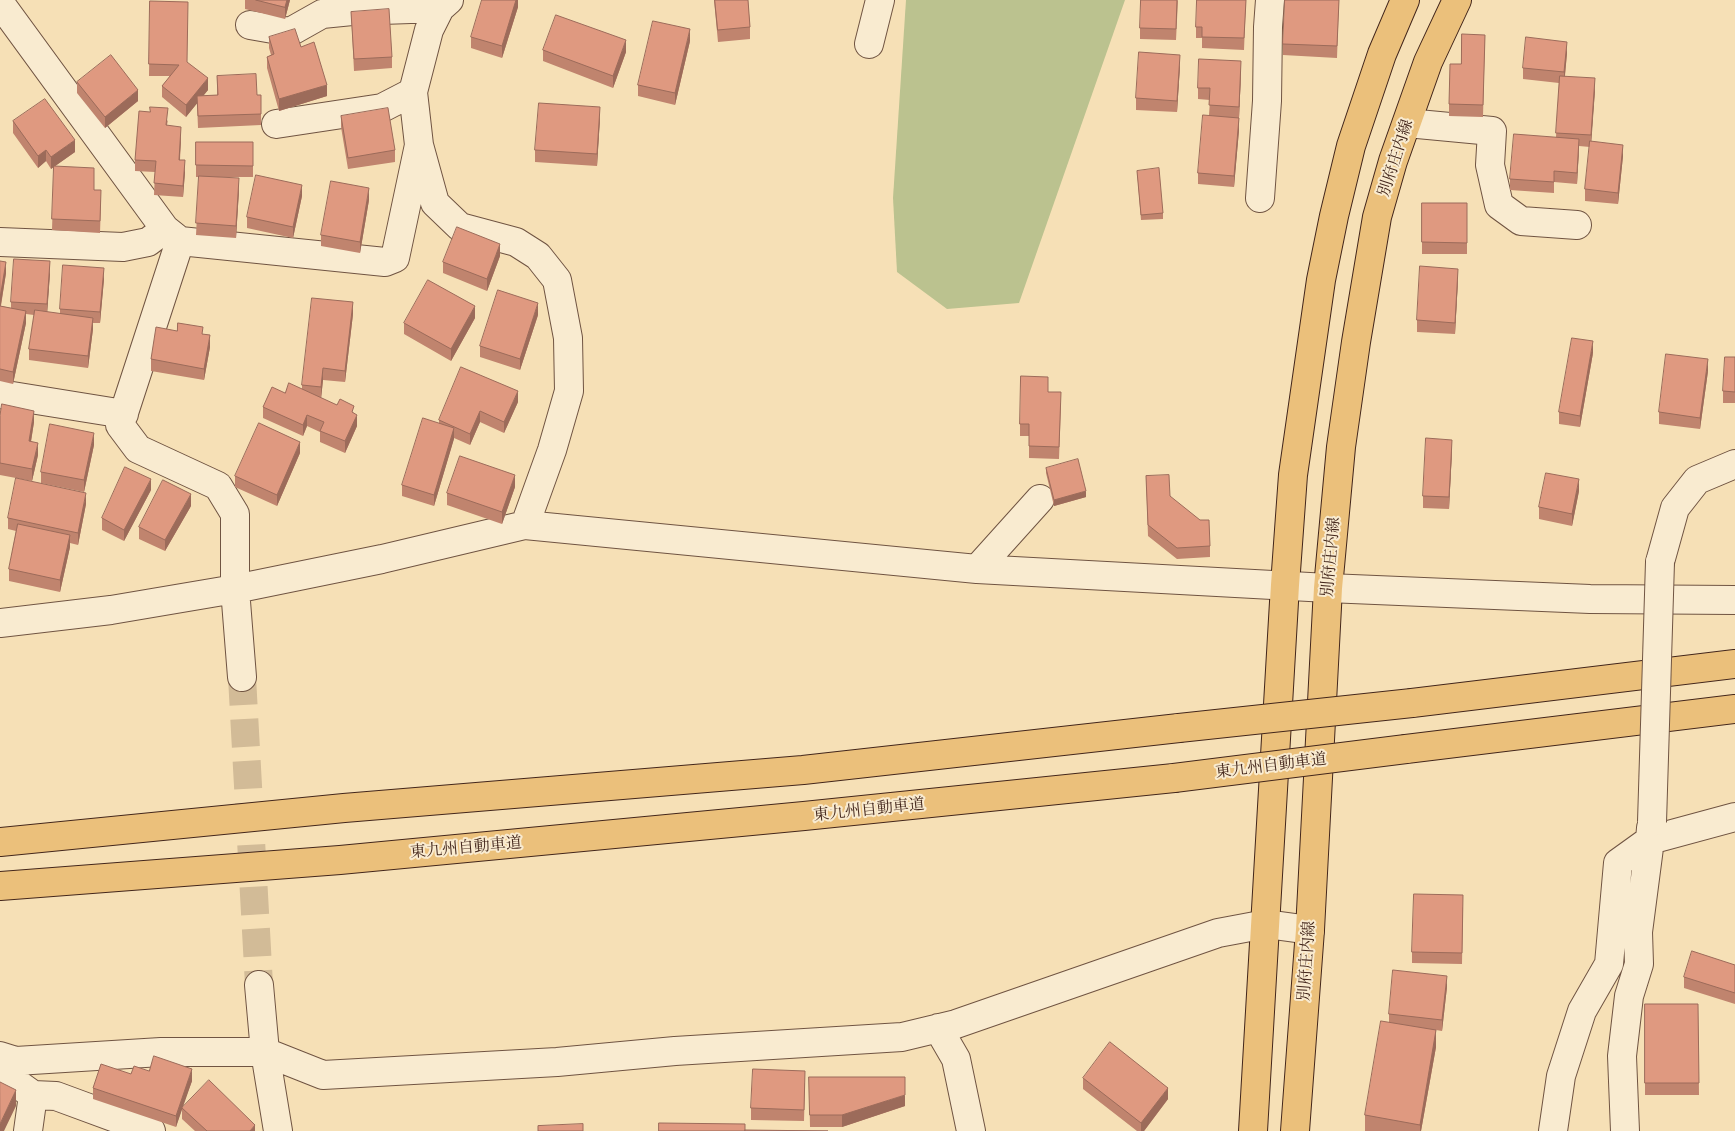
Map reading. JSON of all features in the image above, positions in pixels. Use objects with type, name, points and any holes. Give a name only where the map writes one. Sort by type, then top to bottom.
[{"type":"main road","points":[[1253,1131],[1285,585],[1294,475],[1321,280],[1334,216],[1351,146],[1382,54],[1405,0]]},
{"type":"main road","name":"別府庄内線","points":[[1295,1131],[1310,930],[1328,588],[1343,437],[1358,332],[1377,217],[1393,161],[1428,62],[1457,0]]},
{"type":"main road","points":[[0,842],[344,808],[803,770],[1412,703],[1735,664]]},
{"type":"main road","name":"東九州自動車道","points":[[7,887],[350,859],[794,817],[1174,778],[1735,709]]},
{"type":"street","points":[[869,44],[880,0]]},
{"type":"street","points":[[1260,198],[1267,101],[1270,0]]},
{"type":"street","points":[[0,3],[172,235]]},
{"type":"street","points":[[250,25],[290,32],[322,14],[445,4]]},
{"type":"street","points":[[445,4],[429,30],[413,92],[419,145],[436,203],[460,226],[516,242],[538,256],[557,280],[568,338],[569,391],[552,450],[525,525]]},
{"type":"street","points":[[276,124],[382,108],[413,92]]},
{"type":"street","points":[[1407,123],[1492,131],[1490,165],[1499,205],[1521,221],[1576,225]]},
{"type":"street","points":[[0,242],[122,247],[172,235],[385,262],[395,258],[419,145]]},
{"type":"street","points":[[172,235],[120,425],[138,449],[218,486],[235,514],[234,590],[242,677]]},
{"type":"street","points":[[0,394],[124,414]]},
{"type":"street","points":[[1625,1131],[1622,1056],[1629,996],[1639,964],[1638,932],[1651,831],[1660,562],[1676,508],[1697,480],[1735,464]]},
{"type":"street","points":[[977,569],[1040,499]]},
{"type":"street","points":[[0,623],[111,610],[234,590],[382,559],[525,525],[977,569],[1328,588],[1590,599],[1735,600]]},
{"type":"street","points":[[1552,1131],[1561,1076],[1582,1012],[1608,964],[1618,863],[1651,831],[1732,823]]},
{"type":"street","points":[[0,1056],[16,1061],[161,1052],[265,1052],[323,1075],[557,1062],[675,1051],[902,1037],[956,1024],[1218,933],[1266,924],[1310,930]]},
{"type":"street","points":[[260,985],[265,1052],[278,1131]]},
{"type":"street","points":[[938,1028],[956,1059],[971,1131]]},
{"type":"street","points":[[0,1074],[5,1075],[33,1095],[56,1096],[151,1131]]},
{"type":"street","points":[[28,1131],[33,1095]]},
{"type":"green space","points":[[906,0],[1125,0],[1019,303],[947,309],[897,272],[893,198]]},
{"type":"building","points":[[256,0],[287,0],[285,7]]},
{"type":"building","points":[[482,0],[516,0],[502,46],[471,37]]},
{"type":"building","points":[[715,0],[748,0],[750,27],[718,30]]},
{"type":"building","points":[[1141,0],[1177,0],[1176,29],[1140,28]]},
{"type":"building","points":[[1197,0],[1246,0],[1244,38],[1202,37],[1202,27],[1196,27]]},
{"type":"building","points":[[1285,0],[1339,0],[1337,46],[1283,44]]},
{"type":"building","points":[[150,1],[188,2],[187,62],[208,78],[186,105],[162,86],[179,65],[149,64]]},
{"type":"building","points":[[389,9],[392,57],[354,59],[351,12]]},
{"type":"building","points":[[556,15],[626,40],[613,76],[543,50]]},
{"type":"building","points":[[653,21],[690,29],[675,93],[638,85]]},
{"type":"building","points":[[295,29],[301,47],[314,42],[327,85],[279,99],[267,57],[274,54],[269,37]]},
{"type":"building","points":[[1462,34],[1485,35],[1483,105],[1449,104],[1450,64],[1461,64]]},
{"type":"building","points":[[1526,37],[1567,42],[1564,72],[1523,68]]},
{"type":"building","points":[[1139,52],[1180,55],[1177,101],[1136,98]]},
{"type":"building","points":[[111,55],[138,90],[105,117],[77,82]]},
{"type":"building","points":[[1199,59],[1241,61],[1239,107],[1209,105],[1210,88],[1198,88]]},
{"type":"building","points":[[256,74],[257,95],[261,95],[261,114],[198,116],[197,96],[218,95],[217,76]]},
{"type":"building","points":[[1560,76],[1595,78],[1591,135],[1556,133]]},
{"type":"building","points":[[45,99],[75,140],[51,157],[46,150],[38,156],[13,121]]},
{"type":"building","points":[[539,103],[600,107],[597,154],[535,150]]},
{"type":"building","points":[[150,107],[168,108],[166,125],[181,127],[179,160],[185,160],[183,186],[154,183],[156,161],[135,160],[139,111],[150,112]]},
{"type":"building","points":[[388,108],[395,150],[348,158],[341,116]]},
{"type":"building","points":[[1203,115],[1239,118],[1234,176],[1198,173]]},
{"type":"building","points":[[1514,134],[1579,139],[1577,173],[1554,171],[1554,182],[1510,179]]},
{"type":"building","points":[[1590,141],[1623,145],[1618,193],[1585,189]]},
{"type":"building","points":[[196,142],[253,142],[253,166],[196,165]]},
{"type":"building","points":[[54,166],[94,168],[94,190],[101,190],[100,221],[52,219]]},
{"type":"building","points":[[1159,168],[1163,213],[1141,215],[1137,171]]},
{"type":"building","points":[[256,175],[302,185],[293,227],[247,217]]},
{"type":"building","points":[[199,176],[239,178],[236,226],[196,223]]},
{"type":"building","points":[[331,181],[369,188],[360,242],[321,235]]},
{"type":"building","points":[[1422,203],[1467,203],[1467,243],[1422,242]]},
{"type":"building","points":[[457,227],[500,244],[487,279],[443,262]]},
{"type":"building","points":[[14,259],[50,261],[47,304],[11,302]]},
{"type":"building","points":[[0,261],[6,262],[0,298]]},
{"type":"building","points":[[63,265],[104,268],[100,312],[60,309]]},
{"type":"building","points":[[1420,266],[1458,269],[1455,323],[1417,320]]},
{"type":"building","points":[[428,280],[475,306],[451,349],[404,323]]},
{"type":"building","points":[[498,290],[538,303],[520,359],[480,346]]},
{"type":"building","points":[[312,298],[353,302],[345,371],[323,368],[321,387],[302,385]]},
{"type":"building","points":[[0,306],[26,311],[13,372],[0,369]]},
{"type":"building","points":[[35,310],[93,318],[88,356],[29,349]]},
{"type":"building","points":[[178,323],[203,327],[202,334],[210,335],[204,369],[151,359],[156,327],[177,331]]},
{"type":"building","points":[[1572,338],[1593,341],[1580,416],[1559,412]]},
{"type":"building","points":[[1666,354],[1708,359],[1700,418],[1659,412]]},
{"type":"building","points":[[1725,357],[1735,357],[1735,392],[1723,391]]},
{"type":"building","points":[[461,367],[518,391],[504,422],[480,411],[470,434],[439,420]]},
{"type":"building","points":[[1021,376],[1048,377],[1048,392],[1061,392],[1059,447],[1029,446],[1029,424],[1020,424]]},
{"type":"building","points":[[289,383],[337,405],[340,399],[354,406],[352,412],[357,415],[345,441],[320,431],[324,422],[307,415],[303,425],[263,407],[272,387],[285,393]]},
{"type":"building","points":[[2,404],[34,411],[29,441],[38,443],[32,469],[0,463],[0,416]]},
{"type":"building","points":[[423,418],[454,428],[434,495],[402,485]]},
{"type":"building","points":[[259,423],[300,442],[277,495],[235,476]]},
{"type":"building","points":[[50,424],[94,433],[84,480],[41,472]]},
{"type":"building","points":[[1426,438],[1452,440],[1449,497],[1423,496]]},
{"type":"building","points":[[460,456],[515,475],[502,512],[447,493]]},
{"type":"building","points":[[1078,459],[1086,491],[1054,500],[1046,468]]},
{"type":"building","points":[[125,467],[151,479],[124,530],[102,518]]},
{"type":"building","points":[[1546,473],[1579,479],[1572,514],[1539,507]]},
{"type":"building","points":[[1169,475],[1170,496],[1200,520],[1209,520],[1210,546],[1177,548],[1148,525],[1146,476]]},
{"type":"building","points":[[16,478],[86,493],[78,533],[8,518]]},
{"type":"building","points":[[163,480],[191,494],[165,540],[139,527]]},
{"type":"building","points":[[18,524],[70,535],[60,580],[9,569]]},
{"type":"building","points":[[1414,894],[1463,895],[1462,953],[1412,952]]},
{"type":"building","points":[[1692,951],[1735,965],[1735,993],[1684,977]]},
{"type":"building","points":[[1393,970],[1447,976],[1442,1020],[1389,1014]]},
{"type":"building","points":[[1645,1004],[1698,1004],[1699,1083],[1645,1083]]},
{"type":"building","points":[[1381,1021],[1436,1030],[1420,1125],[1365,1115]]},
{"type":"building","points":[[1110,1042],[1168,1088],[1141,1123],[1083,1078]]},
{"type":"building","points":[[154,1056],[192,1069],[176,1116],[93,1088],[101,1064],[131,1074],[134,1066],[149,1071]]},
{"type":"building","points":[[753,1069],[805,1071],[804,1110],[751,1108]]},
{"type":"building","points":[[809,1077],[905,1077],[905,1095],[842,1115],[810,1115]]},
{"type":"building","points":[[209,1080],[255,1125],[250,1131],[207,1131],[182,1108]]},
{"type":"building","points":[[0,1082],[16,1090],[0,1124]]},
{"type":"building","points":[[659,1123],[745,1124],[745,1131],[659,1131]]},
{"type":"building","points":[[583,1124],[583,1131],[538,1131],[538,1126]]},
{"type":"building","points":[[745,1130],[828,1131],[745,1131]]},
{"type":"tunnel","points":[[242,677],[259,985]]}]
